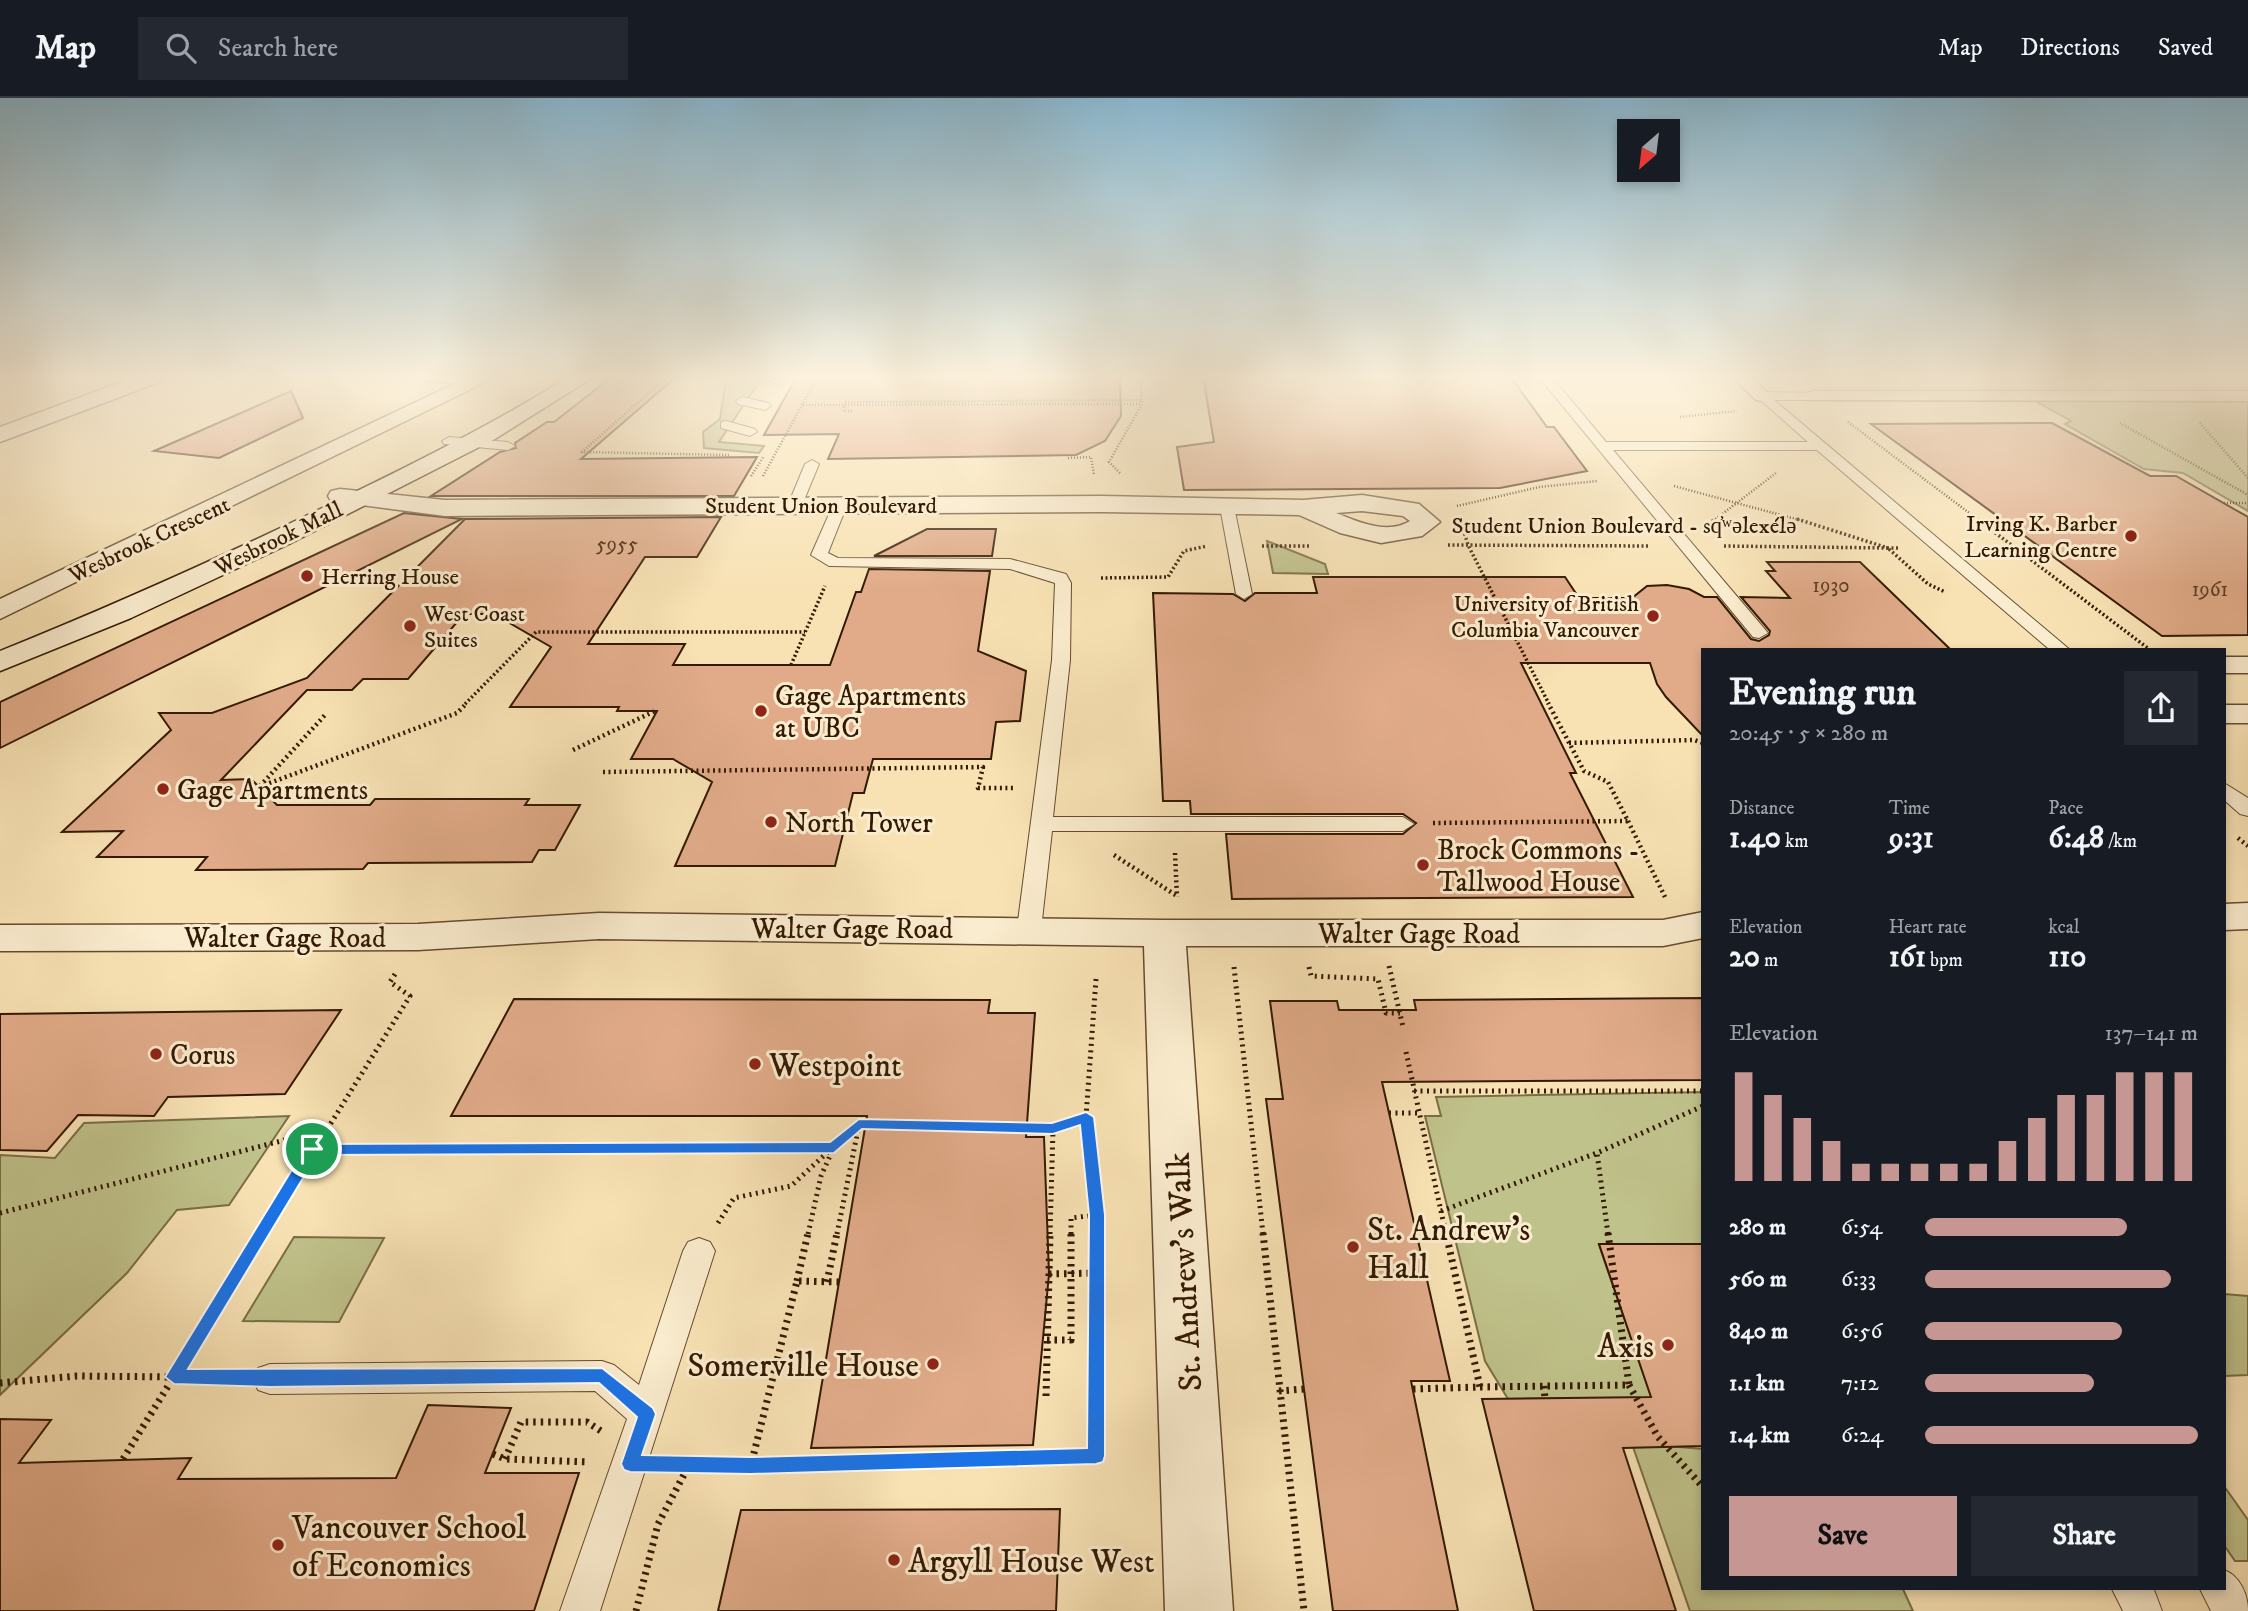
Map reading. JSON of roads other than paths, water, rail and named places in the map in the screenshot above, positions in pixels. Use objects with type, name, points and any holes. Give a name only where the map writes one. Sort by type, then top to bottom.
[{"type":"street","name":"Wesbrook Crescent","points":[[0,610],[342,447]]},
{"type":"street","name":"Wesbrook Mall","points":[[0,661],[99,623],[452,447]]},
{"type":"street","name":"Student Union Boulevard","points":[[350,498],[445,508],[795,505],[1303,508]]},
{"type":"street","points":[[2226,665],[2248,665]]},
{"type":"street","points":[[2226,714],[2248,714]]},
{"type":"street","name":"Walter Gage Road","points":[[0,938],[418,937],[599,926],[1029,929],[1173,913],[1663,933],[1692,927]]},
{"type":"street","name":"St. Andrew's Walk","points":[[1173,913],[1199,1611]]},
{"type":"street","points":[[2226,917],[2248,916]]},
{"type":"lane","points":[[1604,447],[1759,632]]},
{"type":"lane","points":[[1820,447],[2059,648]]},
{"type":"lane","points":[[795,505],[812,464]]},
{"type":"lane","points":[[840,505],[819,555],[835,564],[1010,564],[1059,577],[1063,583],[1062,644],[1029,929]]},
{"type":"lane","points":[[1227,507],[1244,594]]},
{"type":"lane","points":[[2226,791],[2248,809]]},
{"type":"lane","points":[[1043,824],[1403,824]]},
{"type":"lane","points":[[580,1611],[615,1463],[647,1414],[699,1251]]},
{"type":"lane","points":[[270,1379],[602,1376],[647,1414]]},
{"type":"lane","points":[[2220,1590],[2234,1611]]},
{"type":"place","name":"Irving K. Barber Learning Centre","points":[[2131,536]]},
{"type":"place","name":"Herring House","points":[[307,576]]},
{"type":"place","name":"University of British Columbia Vancouver","points":[[1653,616]]},
{"type":"place","name":"West Coast Suites","points":[[410,626]]},
{"type":"place","name":"Gage Apartments at UBC","points":[[761,711]]},
{"type":"place","name":"Gage Apartments","points":[[163,789]]},
{"type":"place","name":"North Tower","points":[[771,822]]},
{"type":"place","name":"Brock Commons - Tallwood House","points":[[1423,865]]},
{"type":"place","name":"Corus","points":[[156,1054]]},
{"type":"place","name":"Westpoint","points":[[755,1064]]},
{"type":"place","name":"St. Andrew's Hall","points":[[1353,1247]]},
{"type":"place","name":"Axis","points":[[1668,1345]]},
{"type":"place","name":"Somerville House","points":[[933,1364]]},
{"type":"place","name":"Vancouver School of Economics","points":[[278,1545]]},
{"type":"place","name":"Argyll House West","points":[[894,1560]]}]
